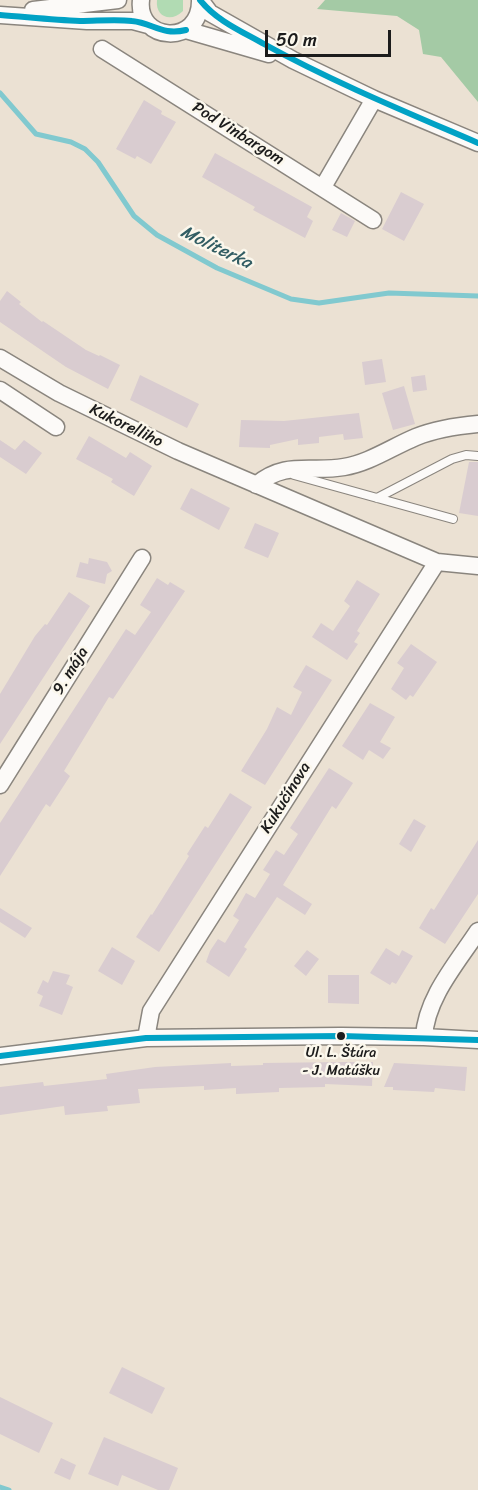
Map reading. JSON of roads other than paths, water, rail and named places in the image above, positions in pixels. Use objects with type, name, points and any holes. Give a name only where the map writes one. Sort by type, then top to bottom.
[{"type":"street","points":[[0,14],[118,0]]},
{"type":"street","points":[[141,0],[142,15],[148,25]]},
{"type":"street","points":[[186,30],[197,17],[201,0]]},
{"type":"street","points":[[201,0],[210,13],[293,60],[374,99],[478,143]]},
{"type":"street","points":[[0,14],[87,21],[134,21],[166,34],[186,30],[293,60]]},
{"type":"street","name":"Pod Vinbargom","points":[[102,48],[373,220]]},
{"type":"street","points":[[323,188],[374,99]]},
{"type":"street","name":"Kukorelliho","points":[[0,358],[69,398],[178,451],[256,485],[437,562],[478,566]]},
{"type":"street","points":[[0,390],[56,427]]},
{"type":"street","points":[[256,485],[267,476],[279,471],[341,468],[357,464],[433,431],[478,424]]},
{"type":"street","name":"9. mája","points":[[0,785],[142,558]]},
{"type":"street","name":"Kukučínova","points":[[146,1038],[151,1011],[437,562]]},
{"type":"street","points":[[424,1037],[425,1022],[433,1001],[478,931]]},
{"type":"street","points":[[0,1056],[146,1038],[341,1035],[478,1040]]},
{"type":"lane","points":[[377,498],[452,459],[466,455],[478,456]]},
{"type":"lane","points":[[279,471],[453,519]]},
{"type":"waterway","name":"Moliterka","points":[[0,93],[36,134],[71,142],[85,149],[98,162],[134,216],[157,235],[217,268],[291,299],[319,303],[389,293],[478,296]]},
{"type":"waterway","points":[[0,1487],[9,1490]]},
{"type":"place","name":"Ul. L. Štúra - J. Matúšku","points":[[341,1036]]}]
